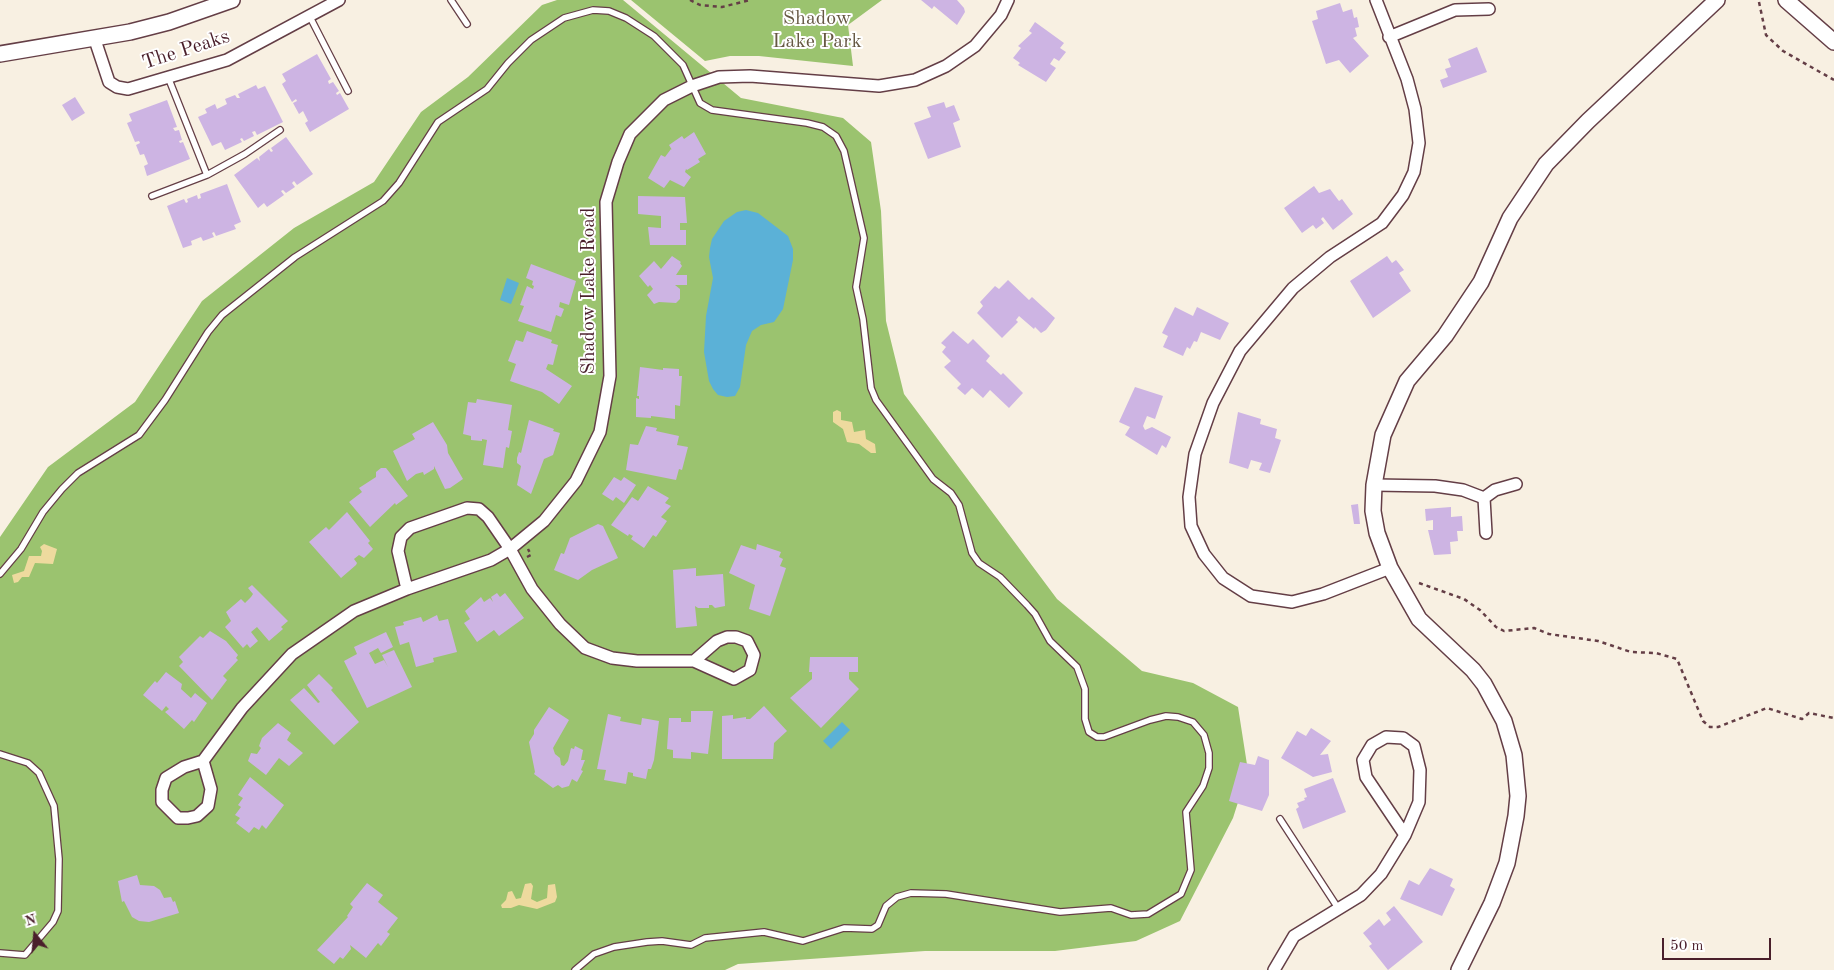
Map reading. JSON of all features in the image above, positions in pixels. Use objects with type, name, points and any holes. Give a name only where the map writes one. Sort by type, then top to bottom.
[{"type":"street","points":[[0,54],[95,40],[169,22],[232,0]]},
{"type":"street","name":"The Peaks","points":[[95,40],[109,82],[117,87],[128,89],[226,60],[339,0]]},
{"type":"street","name":"Shadow Lake Road","points":[[203,761],[242,708],[292,654],[354,611],[407,589],[491,560],[510,550],[544,521],[576,481],[600,432],[610,376],[606,202],[618,162],[630,134],[664,100],[692,86],[719,77],[750,76],[879,86],[915,80],[946,66],[975,46],[1001,15],[1008,0]]},
{"type":"street","points":[[1376,0],[1407,79],[1415,109],[1419,143],[1414,172],[1403,195],[1382,223],[1330,257],[1293,288],[1240,351],[1213,403],[1195,454],[1189,497],[1191,526],[1204,554],[1223,578],[1251,596],[1292,602],[1323,594],[1390,568]]},
{"type":"street","points":[[1459,970],[1492,902],[1507,863],[1516,816],[1517,789],[1514,755],[1504,721],[1484,684],[1473,670],[1419,619],[1390,568],[1377,533],[1373,511],[1374,485],[1383,435],[1407,381],[1445,336],[1481,282],[1510,218],[1546,164],[1588,121],[1717,0]]},
{"type":"street","points":[[1786,0],[1834,42]]},
{"type":"street","points":[[1389,37],[1455,10],[1489,9]]},
{"type":"street","points":[[1484,498],[1495,490],[1516,484]]},
{"type":"street","points":[[1374,485],[1435,486],[1462,490],[1484,498]]},
{"type":"street","points":[[1484,498],[1486,534]]},
{"type":"street","points":[[407,589],[398,551],[401,537],[410,528],[467,508],[479,510],[488,517],[510,550],[532,589],[560,624],[585,648],[612,658],[637,661],[694,661],[734,679],[750,670],[754,655],[747,641],[736,637],[727,637],[717,642],[694,661]]},
{"type":"street","points":[[1274,970],[1294,936],[1361,894],[1381,874],[1405,835],[1419,802],[1420,770],[1414,746],[1403,738],[1386,737],[1372,745],[1362,760],[1366,778],[1405,835]]},
{"type":"street","points":[[203,761],[211,789],[208,806],[197,816],[178,818],[162,802],[162,790],[166,778],[184,768],[203,761]]},
{"type":"lane","points":[[451,0],[467,24]]},
{"type":"lane","points":[[0,574],[20,549],[43,512],[62,489],[78,474],[139,435],[165,400],[208,332],[222,315],[295,257],[383,201],[399,183],[438,122],[487,89],[508,63],[547,28],[579,12],[603,10],[617,14],[654,36],[683,65],[700,103],[712,110],[807,123],[823,127],[836,136],[844,151],[864,238],[856,286],[863,319],[871,388],[882,411],[933,479],[951,493],[959,504],[972,553],[979,563],[1000,577],[1027,605],[1035,614],[1050,641],[1077,666],[1085,689],[1085,719],[1089,732],[1097,737],[1104,737],[1166,716],[1178,717],[1193,722],[1204,735],[1209,753],[1209,768],[1203,786],[1186,812],[1191,870],[1181,894],[1148,914],[1131,915],[1111,908],[1060,912],[946,894],[911,893],[897,897],[886,906],[878,925],[872,929],[844,928],[803,940],[764,932],[705,938],[691,945],[662,941],[647,942],[614,947],[594,954],[575,970]]},
{"type":"lane","points":[[310,17],[348,92]]},
{"type":"lane","points":[[168,77],[207,175]]},
{"type":"lane","points":[[152,196],[207,175],[245,154],[280,130]]},
{"type":"lane","points":[[0,754],[28,763],[39,773],[54,806],[59,859],[58,911],[53,922],[25,954],[0,953]]},
{"type":"lane","points":[[1280,819],[1338,908]]},
{"type":"path","points":[[690,0],[700,5],[722,7],[750,0]]},
{"type":"path","points":[[1759,2],[1766,35],[1783,51],[1834,80]]},
{"type":"path","points":[[1419,583],[1464,600],[1480,610],[1496,627],[1504,631],[1534,628],[1549,634],[1598,641],[1631,652],[1656,653],[1677,659],[1703,722],[1710,727],[1718,727],[1767,708],[1802,718],[1809,714],[1834,718]]},
{"type":"green space","points":[[557,0],[623,0],[741,98],[843,118],[871,142],[881,211],[886,321],[904,394],[1057,599],[1142,671],[1193,683],[1238,707],[1248,771],[1233,818],[1180,921],[1136,941],[1055,951],[925,951],[738,964],[725,970],[0,970],[0,537],[48,467],[135,402],[202,301],[294,228],[374,182],[421,112],[468,77],[542,5]]},
{"type":"green space","name":"Shadow Lake Park","points":[[631,0],[882,0],[848,25],[853,66],[759,56],[730,56],[705,61]]},
{"type":"sand","points":[[837,410],[841,412],[841,420],[852,422],[854,432],[865,430],[866,439],[875,444],[876,453],[871,453],[859,444],[847,442],[843,429],[833,422],[833,412]]},
{"type":"sand","points":[[44,544],[57,549],[53,564],[35,563],[29,577],[22,577],[18,582],[14,583],[12,575],[24,571],[29,556],[41,556],[42,551],[40,547]]},
{"type":"sand","points":[[531,883],[533,886],[531,899],[537,902],[547,898],[548,885],[555,884],[557,897],[555,902],[537,909],[519,905],[511,908],[502,908],[501,905],[506,900],[508,892],[512,891],[516,899],[521,898],[525,884]]},
{"type":"water","points":[[746,210],[758,213],[788,236],[793,249],[793,260],[783,309],[774,322],[761,325],[752,331],[746,345],[740,387],[735,396],[727,397],[718,395],[713,389],[709,381],[704,352],[706,316],[713,278],[709,257],[712,239],[724,221],[737,212]]},
{"type":"water","points":[[507,278],[519,283],[511,304],[500,300]]},
{"type":"water","points":[[842,722],[850,730],[831,749],[823,741]]},
{"type":"building","points":[[921,0],[957,0],[965,12],[957,25],[934,6],[932,9]]},
{"type":"building","points":[[1340,3],[1343,12],[1352,9],[1354,18],[1357,17],[1359,27],[1355,28],[1357,36],[1353,38],[1369,56],[1350,73],[1339,60],[1326,64],[1312,21],[1318,19],[1316,11]]},
{"type":"building","points":[[1035,22],[1064,43],[1060,48],[1066,52],[1059,61],[1054,58],[1050,64],[1056,68],[1046,82],[1018,65],[1020,63],[1013,58],[1021,48],[1018,46],[1032,33],[1029,31]]},
{"type":"building","points":[[1477,47],[1487,72],[1443,88],[1440,80],[1448,77],[1445,69],[1451,67],[1448,59]]},
{"type":"building","points":[[317,54],[331,79],[328,81],[329,84],[333,82],[339,91],[336,93],[337,95],[340,93],[349,109],[310,132],[305,123],[308,121],[303,111],[299,114],[293,103],[297,101],[296,99],[292,102],[282,84],[286,81],[282,74]]},
{"type":"building","points":[[256,85],[258,89],[265,86],[283,122],[257,135],[255,131],[252,132],[254,136],[244,141],[242,138],[240,139],[242,142],[225,150],[221,142],[212,146],[198,117],[207,113],[205,109],[215,104],[217,109],[227,104],[225,99],[235,95],[237,98],[240,98],[238,94]]},
{"type":"building","points":[[75,97],[85,113],[72,121],[62,105]]},
{"type":"building","points":[[167,100],[177,127],[173,128],[175,131],[179,130],[182,140],[179,141],[180,143],[183,142],[190,159],[147,176],[144,166],[148,164],[144,154],[140,155],[136,145],[140,143],[139,141],[135,142],[127,123],[132,121],[129,114]]},
{"type":"building","points":[[944,102],[946,108],[954,105],[960,120],[953,123],[961,147],[928,159],[914,123],[931,117],[927,107]]},
{"type":"building","points":[[694,132],[706,154],[698,159],[700,162],[686,169],[685,172],[691,177],[684,187],[670,180],[664,188],[648,178],[661,155],[665,157],[672,150],[669,145],[682,136],[684,139]]},
{"type":"building","points":[[286,137],[313,174],[297,185],[294,181],[292,183],[295,187],[286,193],[283,190],[281,191],[284,195],[267,207],[264,203],[258,208],[234,175],[257,158],[260,161],[259,157],[269,149],[271,152],[273,151],[271,148]]},
{"type":"building","points":[[227,184],[241,222],[234,225],[236,229],[216,236],[214,232],[212,233],[214,237],[203,241],[201,237],[191,241],[192,245],[183,248],[167,206],[184,199],[186,203],[188,202],[187,199],[197,195],[198,199],[201,198],[200,194]]},
{"type":"building","points":[[1314,186],[1319,193],[1330,189],[1339,201],[1342,199],[1353,214],[1333,230],[1323,217],[1321,219],[1324,223],[1316,229],[1313,225],[1302,233],[1284,208]]},
{"type":"building","points":[[638,196],[685,197],[687,223],[680,223],[680,230],[686,230],[686,245],[650,245],[648,227],[661,228],[661,216],[638,214]]},
{"type":"building","points":[[672,256],[681,262],[682,266],[676,275],[687,275],[687,285],[675,285],[680,289],[680,299],[676,303],[659,302],[654,304],[647,295],[653,289],[650,285],[648,287],[639,276],[654,261],[661,269]]},
{"type":"building","points":[[1387,256],[1392,263],[1396,260],[1404,270],[1399,273],[1411,291],[1373,318],[1350,281]]},
{"type":"building","points":[[531,264],[576,281],[569,305],[560,302],[559,307],[564,309],[561,317],[556,315],[551,332],[518,321],[524,306],[520,305],[527,286],[533,289],[534,286],[532,285],[533,281],[526,278]]},
{"type":"building","points":[[1008,280],[1029,300],[1032,297],[1055,318],[1046,330],[1041,333],[1019,316],[1016,320],[1018,322],[1002,338],[977,313],[983,306],[980,302],[995,286],[999,289]]},
{"type":"building","points":[[1175,307],[1193,316],[1197,307],[1229,323],[1220,340],[1201,332],[1197,342],[1194,341],[1190,349],[1187,347],[1183,356],[1163,347],[1168,336],[1162,333]]},
{"type":"building","points":[[527,331],[552,340],[551,343],[558,345],[553,365],[548,364],[546,369],[572,386],[559,404],[542,392],[510,381],[516,364],[508,361],[516,340],[523,342]]},
{"type":"building","points":[[953,331],[968,344],[973,339],[990,356],[986,361],[1001,375],[1003,373],[1023,393],[1009,408],[990,390],[983,398],[972,388],[965,395],[957,388],[961,384],[944,367],[951,361],[942,352],[946,347],[941,343]]},
{"type":"building","points":[[640,367],[663,370],[663,368],[679,369],[679,376],[682,376],[680,406],[675,405],[675,419],[651,416],[651,418],[636,417],[636,398],[639,399],[639,396],[637,396]]},
{"type":"building","points":[[1135,387],[1163,396],[1155,419],[1147,416],[1143,426],[1145,430],[1152,427],[1171,437],[1166,448],[1162,445],[1157,455],[1125,435],[1130,427],[1119,422]]},
{"type":"building","points":[[477,399],[512,405],[508,430],[512,431],[509,448],[506,447],[503,468],[483,465],[487,440],[471,440],[471,436],[463,434],[468,402],[476,403]]},
{"type":"building","points":[[1238,412],[1261,419],[1260,424],[1277,429],[1275,438],[1281,440],[1270,473],[1259,470],[1262,463],[1251,460],[1248,469],[1229,463]]},
{"type":"building","points":[[529,420],[560,433],[553,455],[544,459],[531,494],[517,485],[521,466],[517,463],[517,458],[519,452],[521,453]]},
{"type":"building","points":[[433,422],[447,445],[448,453],[463,479],[450,488],[445,489],[434,466],[434,469],[424,475],[423,472],[416,474],[407,481],[393,451],[415,439],[412,434]]},
{"type":"building","points":[[646,426],[657,428],[656,431],[679,436],[677,445],[688,447],[682,470],[679,469],[676,480],[626,470],[630,444],[638,445]]},
{"type":"building","points":[[381,468],[386,468],[408,496],[396,505],[395,503],[370,527],[349,502],[362,492],[359,488],[376,477],[376,472]]},
{"type":"building","points":[[614,477],[621,481],[624,477],[636,485],[624,503],[616,497],[613,501],[602,494]]},
{"type":"building","points":[[648,486],[669,498],[665,503],[671,506],[661,517],[667,521],[656,537],[653,535],[644,548],[631,539],[633,536],[629,534],[628,536],[611,525],[632,497],[638,501]]},
{"type":"building","points":[[1358,504],[1360,524],[1354,524],[1351,505]]},
{"type":"building","points":[[1451,507],[1451,517],[1462,516],[1463,531],[1457,531],[1458,541],[1450,542],[1451,554],[1434,555],[1428,530],[1433,530],[1433,520],[1426,521],[1425,509]]},
{"type":"building","points":[[347,512],[370,541],[368,543],[373,549],[364,558],[359,555],[354,559],[357,563],[356,565],[341,578],[309,542],[326,527],[329,530]]},
{"type":"building","points":[[598,524],[603,526],[618,558],[592,570],[578,580],[554,570],[561,553],[564,554],[570,538]]},
{"type":"building","points":[[757,544],[781,552],[779,557],[783,559],[780,566],[786,568],[770,616],[749,609],[755,585],[729,573],[741,545],[756,550]]},
{"type":"building","points":[[696,568],[696,576],[723,574],[725,606],[715,608],[709,605],[709,608],[698,608],[695,606],[697,626],[676,628],[673,570]]},
{"type":"building","points":[[252,585],[288,621],[281,627],[283,629],[269,641],[257,627],[251,632],[258,641],[250,648],[247,644],[243,648],[225,627],[231,621],[226,612],[241,599],[245,603],[251,597],[253,594],[248,588]]},
{"type":"building","points":[[497,593],[500,597],[505,593],[524,618],[499,636],[494,630],[477,642],[464,623],[470,619],[465,611],[481,597],[484,602],[490,598],[493,602],[491,597]]},
{"type":"building","points":[[437,615],[439,621],[448,619],[457,652],[433,658],[434,662],[416,667],[409,642],[400,645],[395,627],[404,625],[403,622],[421,617],[423,622]]},
{"type":"building","points":[[210,631],[226,641],[238,655],[236,658],[238,660],[223,676],[227,680],[212,700],[179,666],[183,662],[179,657],[200,636],[203,638]]},
{"type":"building","points":[[386,632],[393,647],[381,653],[378,648],[369,653],[375,664],[384,660],[388,667],[382,655],[394,650],[412,687],[367,708],[344,661],[357,654],[354,647]]},
{"type":"building","points":[[810,657],[858,657],[858,672],[849,672],[849,679],[859,689],[821,728],[790,698],[812,679],[812,672],[809,672]]},
{"type":"building","points":[[166,672],[182,684],[181,689],[191,698],[195,693],[207,703],[194,722],[192,720],[184,729],[165,712],[169,709],[166,706],[162,711],[143,695]]},
{"type":"building","points":[[319,674],[333,688],[331,690],[359,722],[334,745],[290,700],[304,688],[318,703],[320,702],[307,685]]},
{"type":"building","points":[[764,706],[787,731],[774,743],[773,759],[722,759],[722,716],[733,715],[733,719],[746,717],[746,719],[750,719]]},
{"type":"building","points":[[549,707],[569,720],[553,748],[555,754],[560,758],[561,765],[564,766],[568,761],[571,748],[574,749],[575,746],[583,750],[581,760],[585,760],[581,770],[583,771],[577,782],[572,779],[569,786],[562,788],[558,785],[553,788],[534,774],[529,742],[534,734],[534,730]]},
{"type":"building","points":[[691,711],[713,711],[708,754],[691,752],[691,759],[673,758],[673,750],[667,749],[669,718],[681,718],[681,722],[691,722]]},
{"type":"building","points":[[608,714],[621,717],[620,721],[641,725],[642,718],[659,721],[654,760],[651,769],[648,769],[646,779],[633,776],[633,773],[628,772],[626,784],[604,780],[606,770],[597,769]]},
{"type":"building","points":[[278,723],[291,733],[287,740],[303,753],[289,766],[279,758],[266,775],[248,761],[251,753],[257,754],[261,748],[259,746],[262,738]]},
{"type":"building","points":[[1311,728],[1331,741],[1320,755],[1328,754],[1332,772],[1313,777],[1281,758],[1297,731],[1306,736]]},
{"type":"building","points":[[1258,756],[1269,760],[1269,795],[1262,811],[1229,801],[1240,762],[1255,765]]},
{"type":"building","points":[[250,777],[284,805],[266,829],[262,825],[259,830],[254,827],[249,833],[236,823],[240,818],[235,815],[241,807],[238,805],[243,798],[238,795]]},
{"type":"building","points":[[1333,778],[1346,812],[1303,829],[1296,809],[1299,807],[1297,803],[1305,800],[1304,798],[1307,797],[1304,789]]},
{"type":"building","points":[[1430,868],[1453,879],[1450,886],[1455,889],[1442,916],[1400,899],[1409,880],[1419,885]]},
{"type":"building","points":[[137,875],[140,885],[154,886],[160,890],[164,898],[171,897],[173,902],[175,901],[179,913],[149,922],[139,921],[132,917],[124,901],[122,902],[118,881]]},
{"type":"building","points":[[367,883],[383,895],[378,902],[398,918],[387,932],[390,934],[381,946],[378,943],[366,958],[350,945],[351,949],[343,959],[340,957],[334,964],[317,950],[348,917],[353,907],[350,904]]},
{"type":"building","points":[[1394,906],[1423,942],[1388,970],[1369,946],[1372,944],[1363,933],[1379,919],[1384,926],[1391,920],[1386,913]]}]
